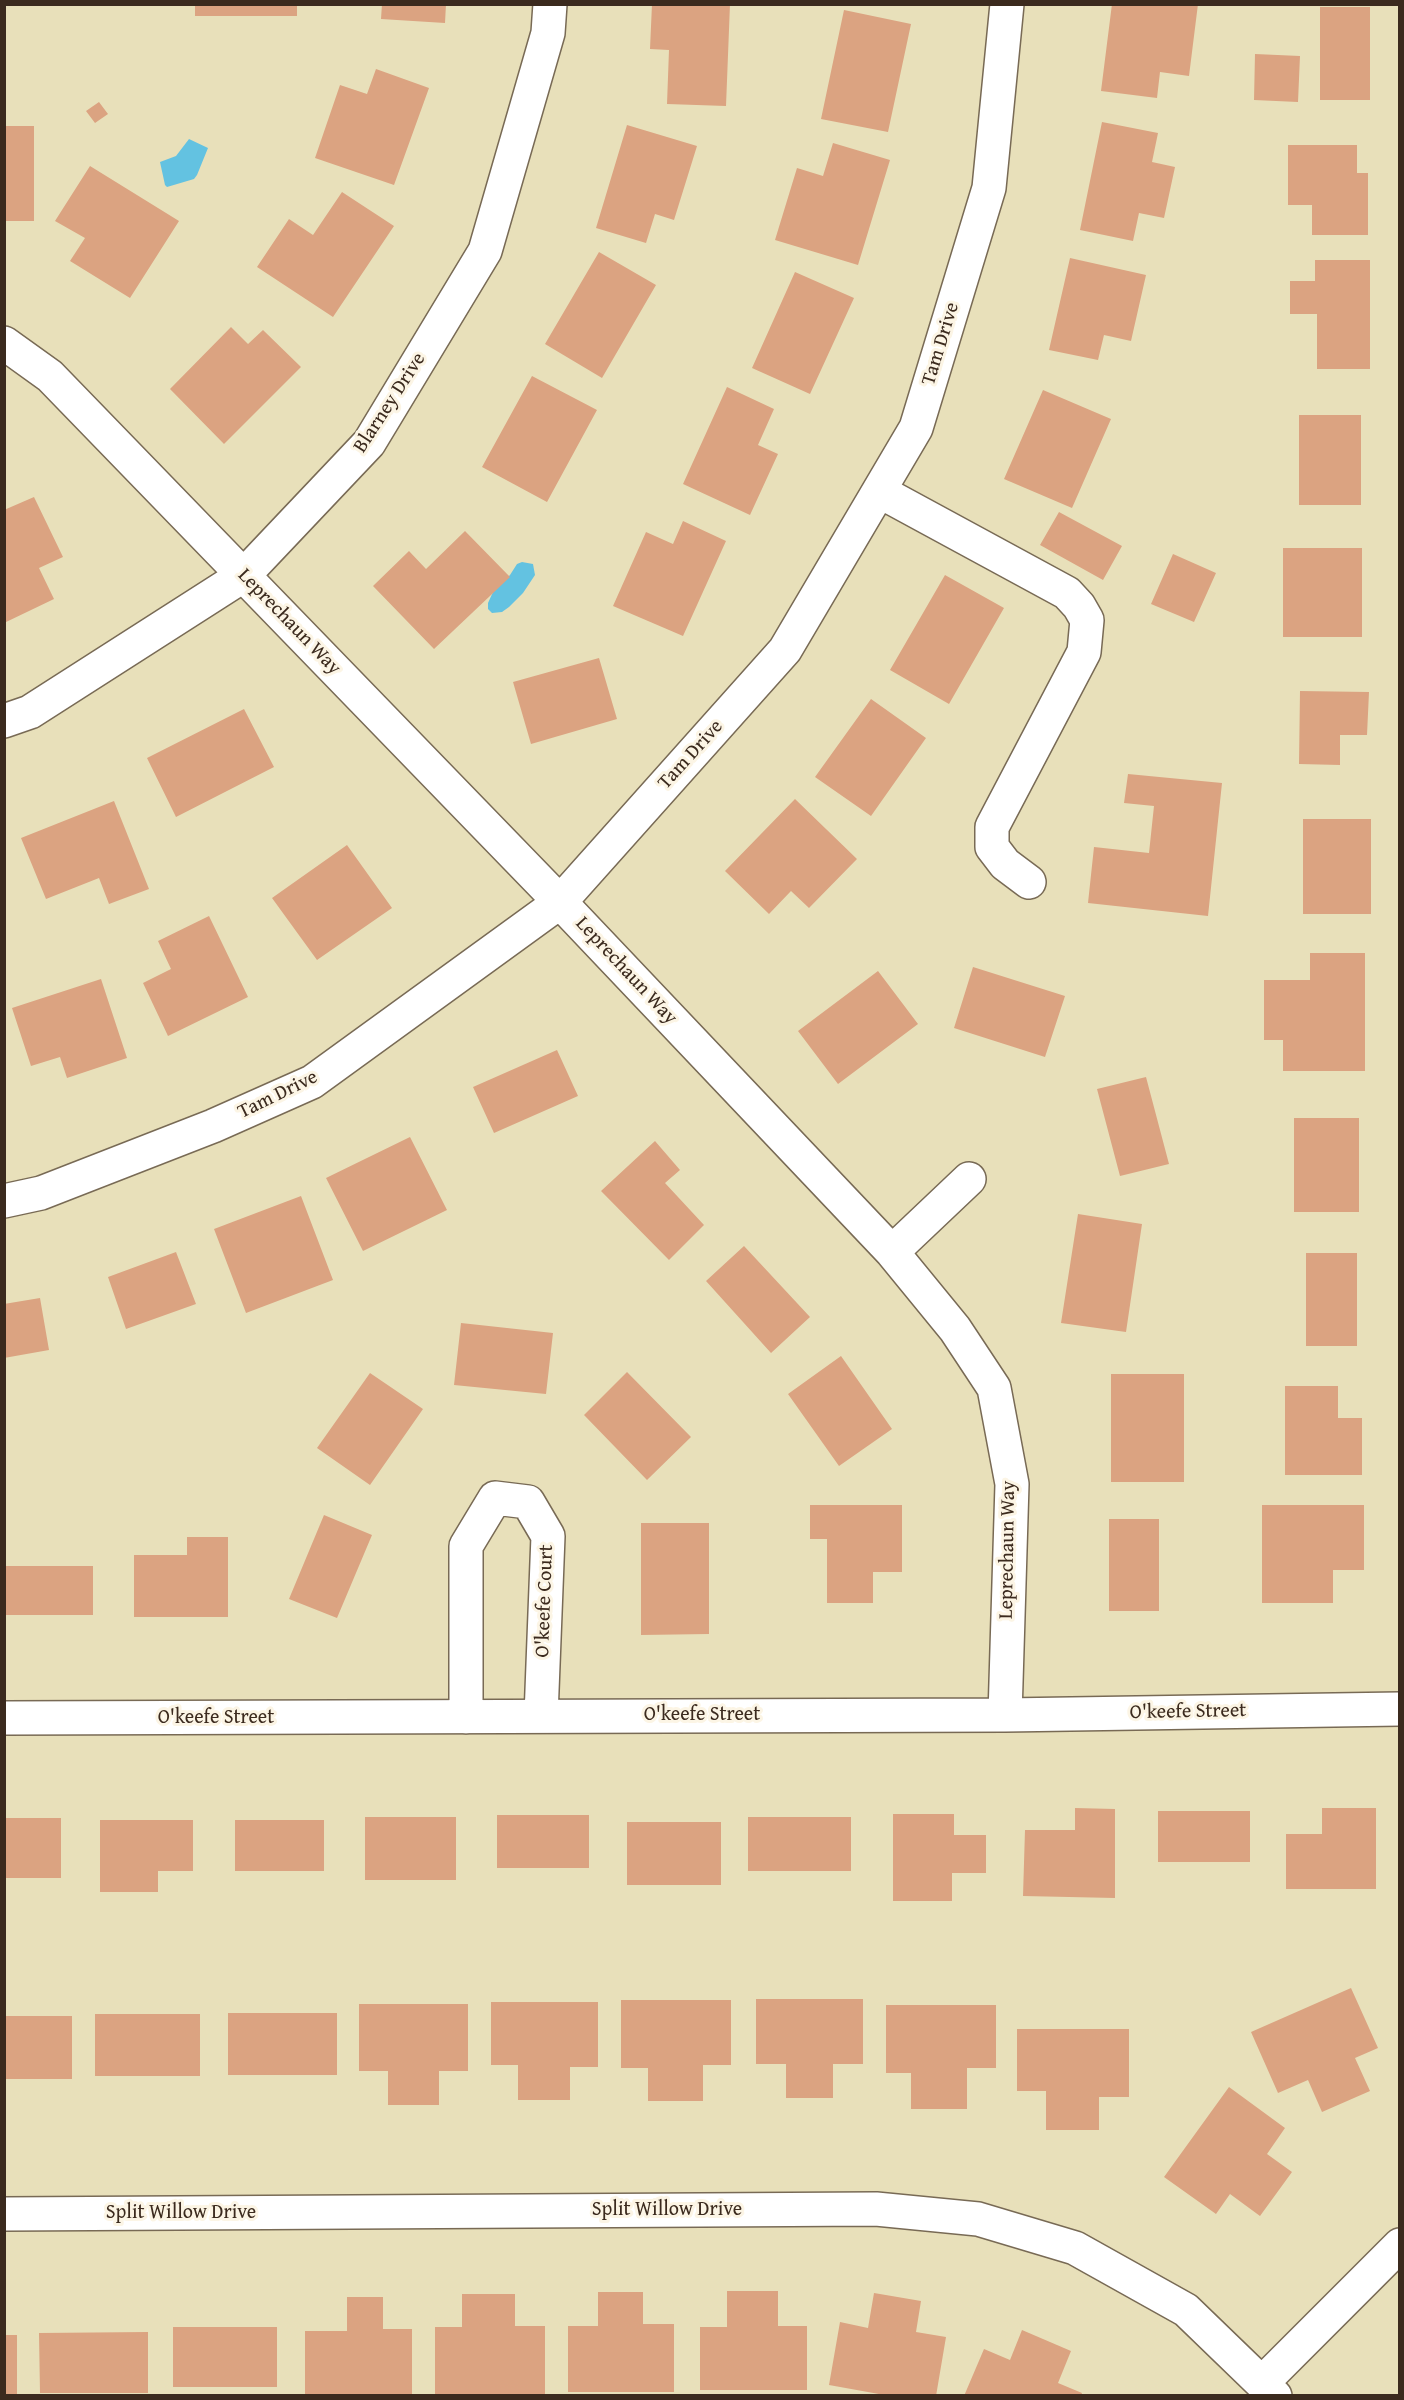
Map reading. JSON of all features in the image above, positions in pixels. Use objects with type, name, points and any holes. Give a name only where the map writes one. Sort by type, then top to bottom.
[{"type":"street","name":"Blarney Drive","points":[[4,721],[30,712],[244,575],[369,443],[485,250],[548,33],[550,4]]},
{"type":"street","name":"Tam Drive","points":[[4,1201],[41,1193],[213,1126],[312,1082],[561,902],[785,650],[916,428],[988,188],[1007,4]]},
{"type":"street","name":"Leprechaun Way","points":[[4,343],[50,376],[561,902],[891,1252],[955,1329],[994,1388],[1012,1484],[1005,1715]]},
{"type":"street","points":[[879,491],[1067,593],[1079,606],[1087,620],[1084,652],[992,827],[992,847],[1005,864],[1029,882]]},
{"type":"street","points":[[891,1252],[969,1179]]},
{"type":"street","name":"O'keefe Court","points":[[466,1718],[466,1546],[495,1498],[528,1502],[548,1536],[541,1716]]},
{"type":"street","name":"O'keefe Street","points":[[4,1718],[1005,1715],[1400,1709]]},
{"type":"street","name":"Split Willow Drive","points":[[4,2214],[876,2209],[978,2219],[1075,2248],[1186,2310],[1268,2389]]},
{"type":"street","points":[[1268,2389],[1400,2245]]},
{"type":"water","points":[[189,139],[208,148],[197,175],[194,179],[167,187],[160,162],[176,156]]},
{"type":"water","points":[[522,562],[533,564],[535,575],[523,593],[509,607],[502,612],[492,613],[488,609],[488,603],[493,592],[510,575],[517,564]]},
{"type":"building","points":[[195,4],[297,4],[297,16],[195,16]]},
{"type":"building","points":[[382,4],[446,4],[445,23],[381,19]]},
{"type":"building","points":[[652,4],[730,4],[726,106],[667,104],[669,50],[650,49]]},
{"type":"building","points":[[1112,4],[1198,4],[1189,76],[1160,72],[1157,98],[1101,91]]},
{"type":"building","points":[[1320,7],[1370,7],[1370,100],[1320,100]]},
{"type":"building","points":[[844,10],[911,24],[888,132],[821,119]]},
{"type":"building","points":[[1255,54],[1300,56],[1298,102],[1254,100]]},
{"type":"building","points":[[376,69],[429,88],[394,185],[315,158],[340,85],[367,94]]},
{"type":"building","points":[[99,102],[108,114],[95,123],[86,111]]},
{"type":"building","points":[[1102,122],[1158,133],[1152,162],[1175,167],[1164,218],[1139,213],[1133,241],[1080,230]]},
{"type":"building","points":[[627,125],[697,146],[674,220],[655,214],[646,243],[596,228]]},
{"type":"building","points":[[4,126],[34,126],[34,221],[4,221]]},
{"type":"building","points":[[833,143],[890,160],[858,265],[775,240],[797,168],[823,176]]},
{"type":"building","points":[[1288,145],[1357,145],[1357,173],[1368,173],[1368,235],[1312,235],[1312,205],[1288,205]]},
{"type":"building","points":[[90,166],[179,221],[130,298],[70,261],[85,238],[55,221]]},
{"type":"building","points":[[342,192],[394,226],[333,317],[257,267],[289,219],[313,235]]},
{"type":"building","points":[[599,252],[656,285],[602,378],[545,344]]},
{"type":"building","points":[[1070,258],[1146,275],[1131,341],[1104,335],[1098,360],[1049,350]]},
{"type":"building","points":[[1315,260],[1370,260],[1370,369],[1317,369],[1317,314],[1290,314],[1290,281],[1315,281]]},
{"type":"building","points":[[795,272],[854,298],[810,394],[752,368]]},
{"type":"building","points":[[231,327],[248,344],[263,330],[301,367],[224,444],[170,389]]},
{"type":"building","points":[[532,376],[597,410],[547,502],[482,467]]},
{"type":"building","points":[[727,387],[774,409],[758,445],[778,454],[750,515],[683,484]]},
{"type":"building","points":[[1043,390],[1111,419],[1072,508],[1004,479]]},
{"type":"building","points":[[1299,415],[1361,415],[1361,505],[1299,505]]},
{"type":"building","points":[[34,497],[63,557],[39,568],[54,599],[4,623],[4,510]]},
{"type":"building","points":[[1059,512],[1122,546],[1103,580],[1040,545]]},
{"type":"building","points":[[683,521],[726,541],[683,636],[613,606],[646,532],[673,544]]},
{"type":"building","points":[[465,531],[510,577],[434,649],[373,586],[409,551],[426,569]]},
{"type":"building","points":[[1283,548],[1362,548],[1362,637],[1283,637]]},
{"type":"building","points":[[1173,554],[1216,573],[1194,622],[1151,604]]},
{"type":"building","points":[[945,575],[1004,608],[949,704],[890,670]]},
{"type":"building","points":[[599,658],[617,719],[531,744],[513,682]]},
{"type":"building","points":[[1300,691],[1369,692],[1367,735],[1340,735],[1340,765],[1299,764]]},
{"type":"building","points":[[871,699],[926,738],[871,816],[815,777]]},
{"type":"building","points":[[244,709],[274,767],[176,817],[147,758]]},
{"type":"building","points":[[1128,774],[1222,783],[1208,916],[1088,903],[1094,847],[1149,853],[1154,806],[1124,803]]},
{"type":"building","points":[[795,799],[857,859],[809,908],[791,891],[769,914],[725,871]]},
{"type":"building","points":[[114,801],[149,889],[109,904],[99,878],[46,899],[21,838]]},
{"type":"building","points":[[1303,819],[1371,819],[1371,914],[1303,914]]},
{"type":"building","points":[[347,845],[392,908],[317,960],[272,898]]},
{"type":"building","points":[[209,916],[248,997],[168,1036],[143,983],[171,969],[158,941]]},
{"type":"building","points":[[1310,953],[1365,953],[1365,1071],[1283,1071],[1283,1040],[1264,1040],[1264,980],[1310,980]]},
{"type":"building","points":[[973,967],[1065,996],[1045,1057],[954,1028]]},
{"type":"building","points":[[878,971],[918,1024],[838,1084],[798,1031]]},
{"type":"building","points":[[101,979],[127,1058],[67,1078],[60,1057],[31,1066],[12,1008]]},
{"type":"building","points":[[557,1050],[578,1096],[494,1133],[473,1087]]},
{"type":"building","points":[[1146,1077],[1169,1164],[1120,1176],[1097,1089]]},
{"type":"building","points":[[1294,1118],[1359,1118],[1359,1212],[1294,1212]]},
{"type":"building","points":[[410,1137],[447,1210],[363,1251],[326,1178]]},
{"type":"building","points":[[655,1141],[680,1170],[665,1183],[704,1225],[669,1260],[601,1191]]},
{"type":"building","points":[[301,1196],[333,1280],[246,1313],[214,1229]]},
{"type":"building","points":[[1078,1214],[1142,1224],[1126,1332],[1061,1323]]},
{"type":"building","points":[[744,1246],[810,1317],[771,1353],[706,1281]]},
{"type":"building","points":[[176,1252],[196,1304],[126,1329],[108,1277]]},
{"type":"building","points":[[1306,1253],[1357,1253],[1357,1346],[1306,1346]]},
{"type":"building","points":[[40,1298],[49,1350],[4,1358],[4,1304]]},
{"type":"building","points":[[461,1323],[553,1333],[546,1394],[454,1385]]},
{"type":"building","points":[[841,1356],[892,1429],[839,1466],[788,1394]]},
{"type":"building","points":[[627,1372],[691,1437],[647,1480],[584,1415]]},
{"type":"building","points":[[370,1373],[423,1409],[370,1485],[317,1448]]},
{"type":"building","points":[[1111,1374],[1184,1374],[1184,1482],[1111,1482]]},
{"type":"building","points":[[1285,1386],[1338,1386],[1338,1418],[1362,1418],[1362,1475],[1285,1475]]},
{"type":"building","points":[[810,1505],[902,1505],[902,1572],[873,1572],[873,1603],[827,1603],[827,1539],[810,1539]]},
{"type":"building","points":[[1262,1505],[1364,1505],[1364,1570],[1333,1570],[1333,1603],[1262,1603]]},
{"type":"building","points":[[324,1515],[372,1535],[337,1618],[289,1599]]},
{"type":"building","points":[[1109,1519],[1159,1519],[1159,1611],[1109,1611]]},
{"type":"building","points":[[641,1523],[709,1523],[709,1634],[641,1635]]},
{"type":"building","points":[[187,1537],[228,1537],[228,1617],[134,1617],[134,1555],[187,1555]]},
{"type":"building","points":[[4,1566],[93,1566],[93,1615],[4,1615]]},
{"type":"building","points":[[1075,1808],[1115,1809],[1115,1898],[1023,1896],[1025,1830],[1075,1830]]},
{"type":"building","points":[[1322,1808],[1376,1808],[1376,1889],[1286,1889],[1286,1834],[1322,1834]]},
{"type":"building","points":[[1158,1811],[1250,1811],[1250,1862],[1158,1862]]},
{"type":"building","points":[[893,1814],[954,1814],[954,1835],[986,1835],[986,1873],[952,1873],[952,1901],[893,1901]]},
{"type":"building","points":[[497,1815],[589,1815],[589,1868],[497,1868]]},
{"type":"building","points":[[365,1817],[456,1817],[456,1880],[365,1880]]},
{"type":"building","points":[[748,1817],[851,1817],[851,1871],[748,1871]]},
{"type":"building","points":[[4,1818],[61,1818],[61,1878],[4,1878]]},
{"type":"building","points":[[100,1820],[193,1820],[193,1871],[158,1871],[158,1892],[100,1892]]},
{"type":"building","points":[[235,1820],[324,1820],[324,1871],[235,1871]]},
{"type":"building","points":[[627,1822],[721,1822],[721,1885],[627,1885]]},
{"type":"building","points":[[1351,1988],[1378,2048],[1355,2058],[1370,2091],[1322,2112],[1308,2080],[1278,2093],[1251,2032]]},
{"type":"building","points":[[756,1999],[863,1999],[863,2064],[833,2064],[833,2098],[786,2098],[786,2064],[756,2064]]},
{"type":"building","points":[[621,2000],[731,2000],[731,2065],[703,2065],[703,2101],[648,2101],[648,2068],[621,2068]]},
{"type":"building","points":[[491,2002],[598,2002],[598,2067],[570,2067],[570,2100],[518,2100],[518,2065],[491,2065]]},
{"type":"building","points":[[359,2004],[468,2004],[468,2071],[439,2071],[439,2105],[388,2105],[388,2071],[359,2071]]},
{"type":"building","points":[[886,2005],[996,2005],[996,2068],[967,2068],[967,2109],[911,2109],[911,2073],[886,2073]]},
{"type":"building","points":[[228,2013],[337,2013],[337,2075],[228,2075]]},
{"type":"building","points":[[95,2014],[200,2014],[200,2076],[95,2076]]},
{"type":"building","points":[[4,2016],[72,2016],[72,2079],[4,2079]]},
{"type":"building","points":[[1017,2029],[1129,2029],[1129,2097],[1099,2097],[1099,2130],[1046,2130],[1046,2091],[1017,2091]]},
{"type":"building","points":[[1229,2087],[1285,2128],[1267,2154],[1292,2172],[1260,2216],[1230,2194],[1216,2214],[1164,2177]]},
{"type":"building","points":[[727,2291],[778,2291],[778,2326],[807,2326],[807,2390],[700,2390],[700,2327],[727,2327]]},
{"type":"building","points":[[598,2292],[643,2292],[643,2324],[674,2324],[674,2392],[568,2392],[568,2326],[598,2326]]},
{"type":"building","points":[[874,2293],[921,2301],[916,2332],[946,2337],[936,2396],[890,2396],[829,2385],[840,2322],[868,2328]]},
{"type":"building","points":[[462,2294],[515,2294],[515,2326],[545,2326],[545,2395],[435,2395],[435,2327],[462,2327]]},
{"type":"building","points":[[347,2297],[383,2297],[383,2329],[412,2329],[412,2396],[305,2396],[305,2331],[347,2331]]},
{"type":"building","points":[[173,2327],[277,2327],[277,2387],[173,2387]]},
{"type":"building","points":[[1022,2330],[1071,2351],[1058,2383],[1082,2393],[1081,2396],[964,2396],[984,2349],[1010,2360]]},
{"type":"building","points":[[148,2332],[148,2393],[40,2393],[39,2333]]},
{"type":"building","points":[[4,2335],[17,2335],[17,2396],[4,2396]]}]
